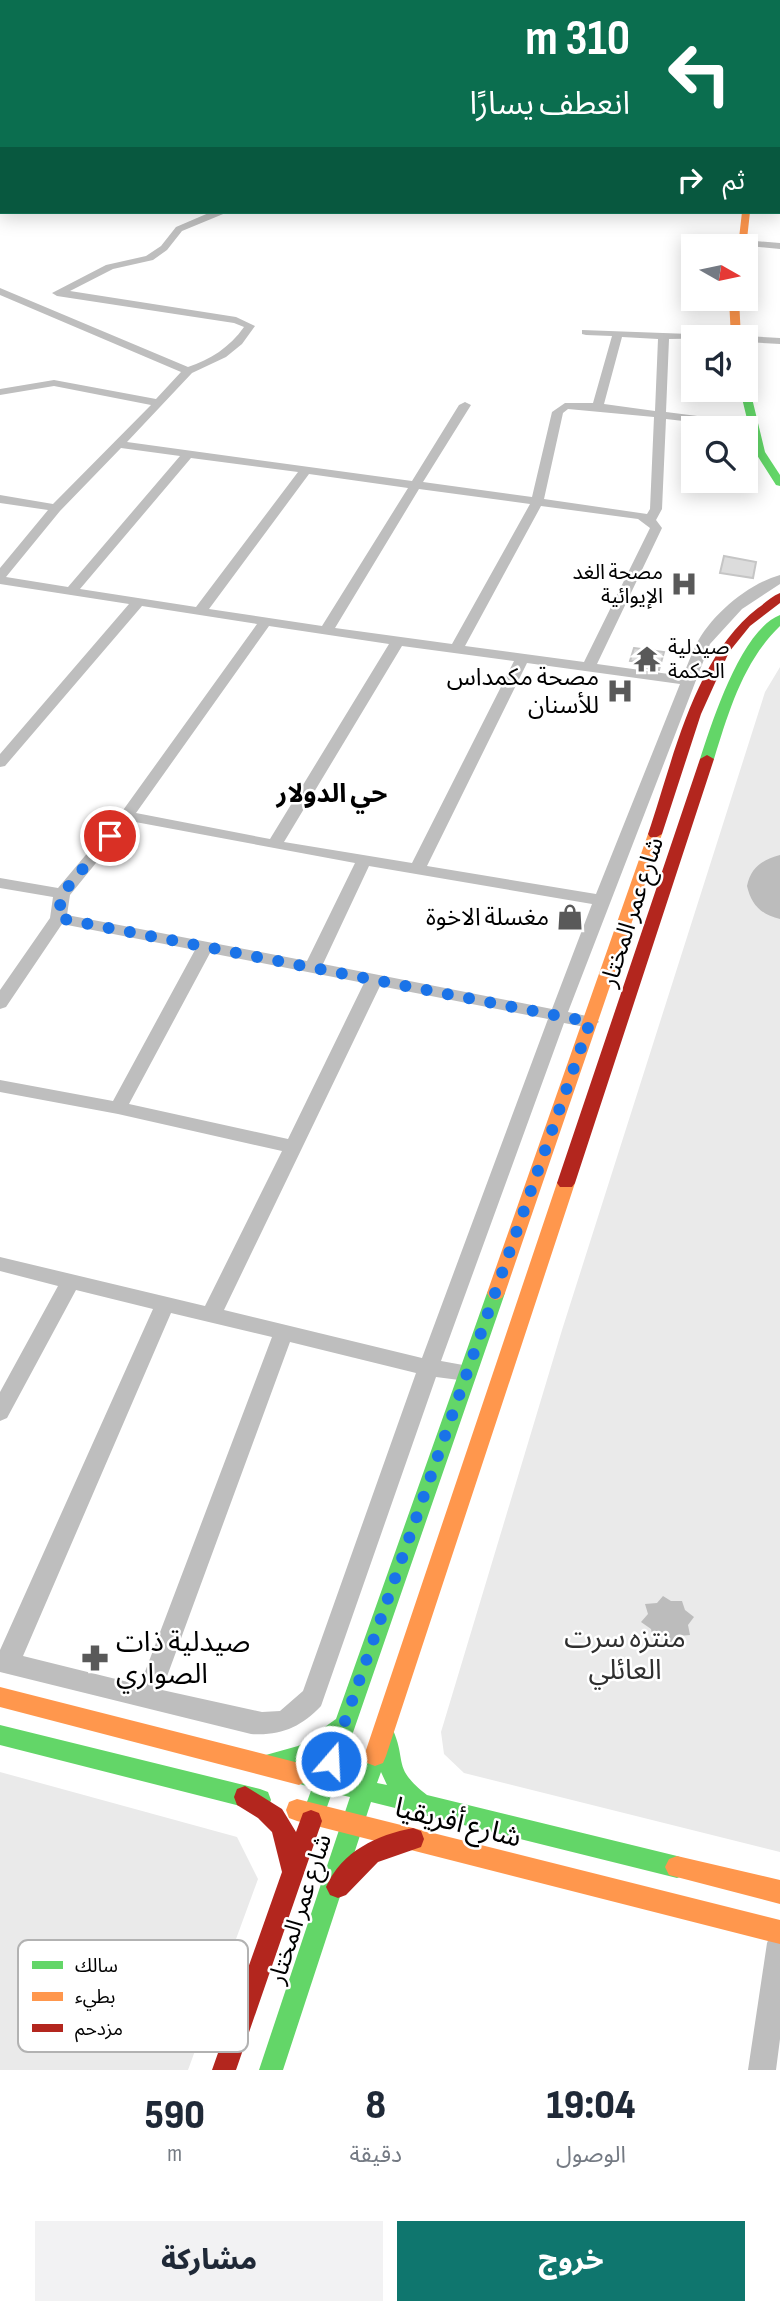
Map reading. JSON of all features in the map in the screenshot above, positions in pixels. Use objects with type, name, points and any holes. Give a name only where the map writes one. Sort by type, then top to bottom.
[{"type":"main road","points":[[743,234],[746,214]]},
{"type":"main road","points":[[758,438],[777,475]]},
{"type":"main road","points":[[248,1999],[707,684],[723,651],[746,623],[779,591]]},
{"type":"main road","name":"شارع عمر المختار","points":[[271,2070],[731,687],[746,655],[766,629],[780,619]]},
{"type":"main road","name":"شارع أفريقيا","points":[[0,1697],[424,1806],[780,1892]]},
{"type":"main road","points":[[390,1709],[385,1736],[391,1776],[400,1788],[424,1806]]},
{"type":"main road","points":[[263,1765],[288,1763],[310,1754],[329,1740],[345,1722]]},
{"type":"main road","name":"شارع أفريقيا","points":[[0,1735],[780,1932]]},
{"type":"main road","points":[[245,1797],[267,1810],[285,1826],[290,1839],[289,1883]]},
{"type":"main road","points":[[326,1903],[368,1851],[378,1845],[413,1839]]},
{"type":"main road","points":[[223,2070],[229,2052]]},
{"type":"street","points":[[33,304],[110,267],[149,258],[164,248],[179,229],[214,214]]},
{"type":"street","points":[[758,245],[780,246]]},
{"type":"street","points":[[0,291],[187,371],[218,359],[244,336],[250,326],[236,320],[61,292]]},
{"type":"street","points":[[586,332],[681,336]]},
{"type":"street","points":[[598,407],[618,333]]},
{"type":"street","points":[[650,520],[656,509],[664,335]]},
{"type":"street","points":[[758,340],[780,341]]},
{"type":"street","points":[[187,371],[187,375],[56,508],[0,578],[327,631],[688,681]]},
{"type":"street","points":[[0,391],[54,383],[160,402]]},
{"type":"street","points":[[327,631],[465,405]]},
{"type":"street","points":[[457,648],[537,502],[558,412],[565,406],[598,407],[681,418]]},
{"type":"street","points":[[118,444],[418,484],[641,516],[650,520],[656,528],[588,668]]},
{"type":"street","points":[[71,591],[188,454]]},
{"type":"street","points":[[200,611],[307,470]]},
{"type":"street","points":[[0,499],[56,508]]},
{"type":"street","points":[[165,1304],[4,1662],[251,1723],[274,1726],[296,1716],[313,1698],[427,1367],[556,1016],[703,644],[723,616],[757,590],[779,591]]},
{"type":"street","points":[[0,763],[139,601]]},
{"type":"street","points":[[0,1003],[58,918],[62,894],[126,816],[266,621]]},
{"type":"street","points":[[274,845],[398,639]]},
{"type":"street","points":[[417,869],[523,658]]},
{"type":"street","points":[[126,816],[274,845],[601,900]]},
{"type":"street","points":[[313,967],[364,860]]},
{"type":"street","points":[[0,883],[62,894]]},
{"type":"street","points":[[58,918],[590,1022]]},
{"type":"street","points":[[118,1108],[205,946]]},
{"type":"street","points":[[211,1315],[375,979]]},
{"type":"street","points":[[0,1086],[118,1108],[293,1147]]},
{"type":"street","points":[[0,1264],[427,1367],[467,1373]]},
{"type":"street","points":[[0,1412],[71,1281]]},
{"type":"street","points":[[148,1698],[284,1332]]},
{"type":"street","points":[[762,2070],[780,1943]]},
{"type":"green space","name":"منتزه سرت العائلي","points":[[780,667],[780,1852],[464,1773],[444,1754],[441,1732],[562,1330],[765,692]]},
{"type":"green space","points":[[0,1772],[237,1837],[258,1879],[236,1940],[18,1940],[18,2052],[195,2052],[188,2070],[0,2070]]},
{"type":"shaded area","points":[[780,855],[780,919],[767,915],[758,908],[747,886],[758,865]]},
{"type":"shaded area","points":[[663,1596],[671,1601],[682,1601],[685,1610],[694,1617],[688,1625],[690,1635],[679,1636],[673,1644],[663,1637],[653,1638],[651,1629],[641,1622],[648,1614],[645,1604],[657,1603]]},
{"type":"building","points":[[724,556],[756,562],[753,578],[720,573]]},
{"type":"building","name":"صيدلية الحكمة","points":[[634,648],[664,652],[659,670],[645,668],[646,663],[630,661]]},
{"type":"traffic: fast","points":[[748,402],[760,452],[780,483]]},
{"type":"traffic: fast","points":[[707,759],[726,702],[742,666],[765,634],[780,619]]},
{"type":"traffic: fast","points":[[311,1821],[496,1293]]},
{"type":"traffic: fast","points":[[263,1765],[286,1761],[306,1753],[341,1727]]},
{"type":"traffic: fast","points":[[0,1735],[260,1800]]},
{"type":"traffic: fast","points":[[385,1737],[388,1760],[395,1777],[406,1791],[424,1806]]},
{"type":"traffic: fast","points":[[271,2070],[375,1756]]},
{"type":"traffic: fast","points":[[299,1774],[677,1867]]},
{"type":"traffic: slow","points":[[743,234],[746,214]]},
{"type":"traffic: slow","points":[[735,312],[735,325]]},
{"type":"traffic: slow","points":[[496,1293],[655,834]]},
{"type":"traffic: slow","points":[[375,1756],[566,1183]]},
{"type":"traffic: slow","points":[[0,1697],[299,1774]]},
{"type":"traffic: slow","points":[[297,1810],[780,1932]]},
{"type":"traffic: slow","points":[[677,1867],[780,1892]]},
{"type":"traffic: jam","points":[[655,834],[695,714],[723,651],[746,623],[780,597]]},
{"type":"traffic: jam","points":[[566,1183],[707,759]]},
{"type":"traffic: jam","points":[[245,1797],[280,1824],[288,1842],[291,1867]]},
{"type":"traffic: jam","points":[[248,2001],[311,1821]]},
{"type":"traffic: jam","points":[[338,1887],[354,1867],[370,1854],[388,1845],[413,1839]]},
{"type":"traffic: jam","points":[[224,2070],[230,2052]]},
{"type":"place","name":"مصحة الغد الإيوائية","points":[[684,584]]},
{"type":"place","name":"صيدلية الحكمة","points":[[647,659]]},
{"type":"place","name":"مصحة مكمداس للأسنان","points":[[620,691]]},
{"type":"place","name":"مغسلة الاخوة","points":[[570,917]]},
{"type":"place","name":"صيدلية ذات الصواري","points":[[95,1658]]},
{"type":"district","name":"حي الدولار","points":[[332,794]]},
{"type":"route","points":[[110,836],[62,894],[58,918],[590,1022],[331,1761]]}]
